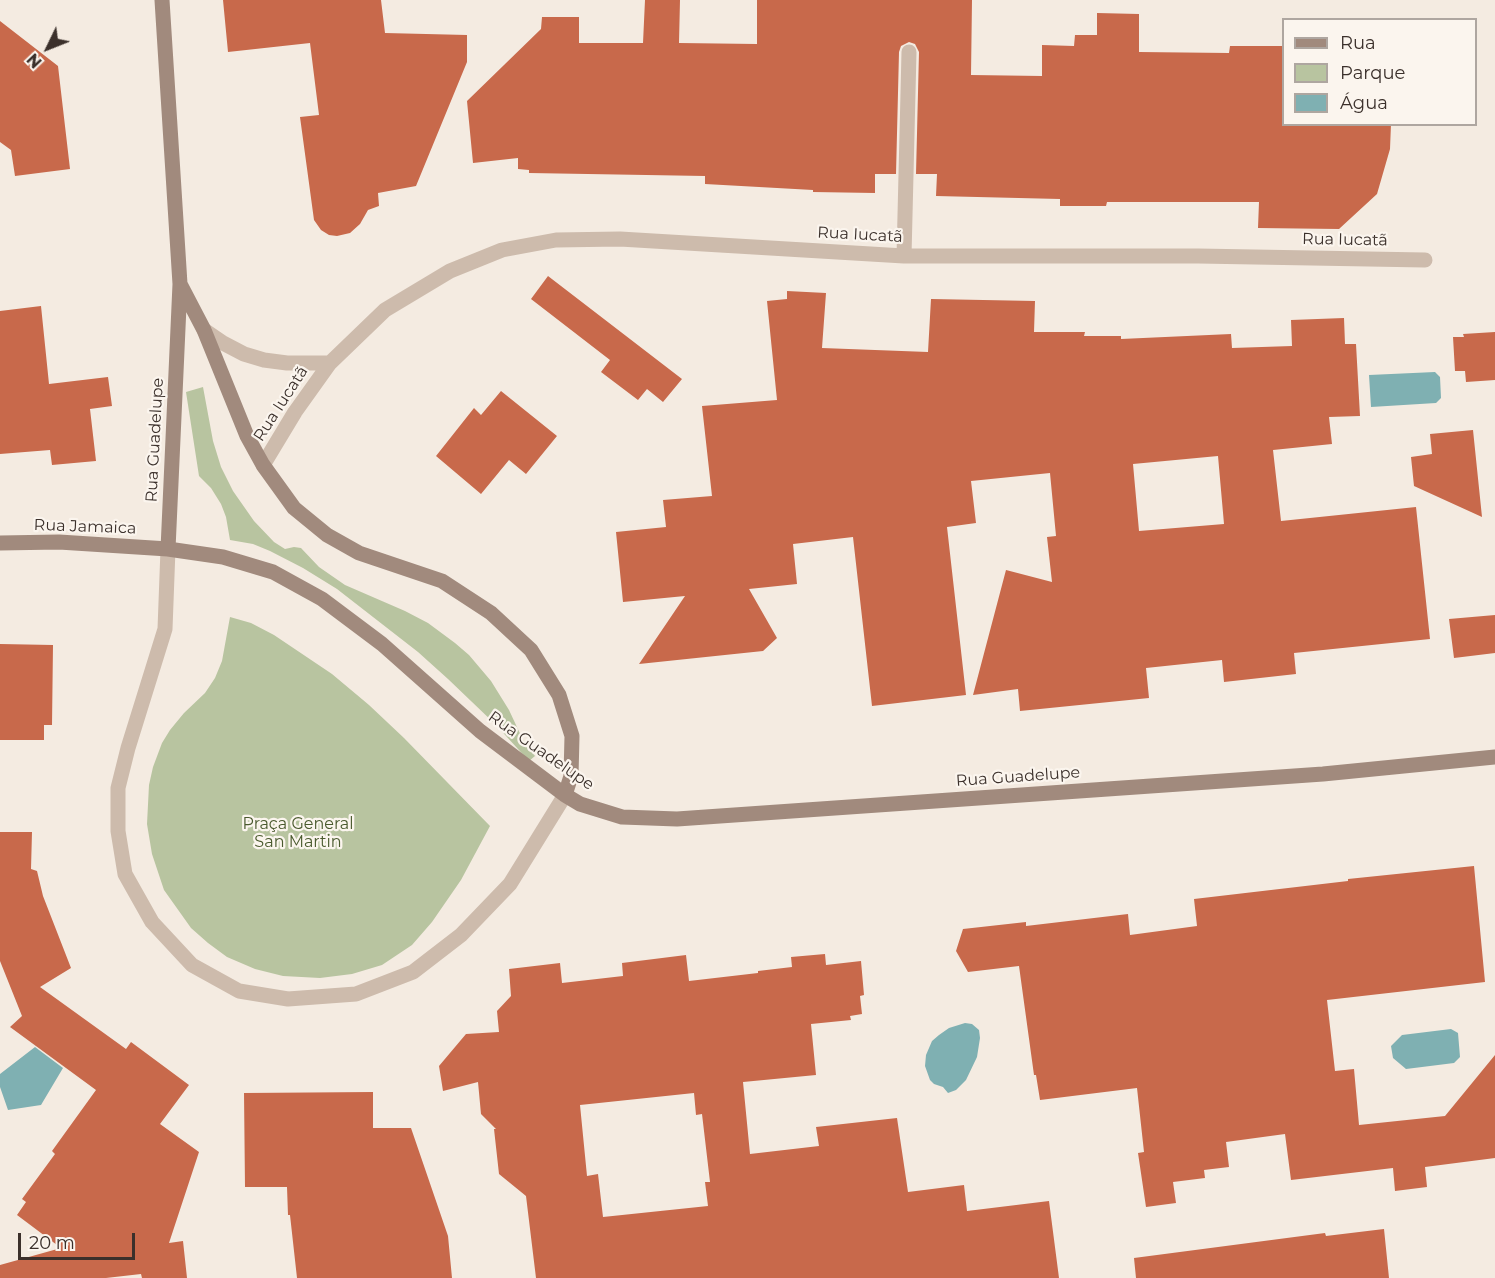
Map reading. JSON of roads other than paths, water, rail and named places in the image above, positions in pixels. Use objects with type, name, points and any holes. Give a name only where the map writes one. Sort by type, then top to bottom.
[{"type":"street","name":"Rua Guadelupe","points":[[162,0],[180,284],[168,549],[223,557],[273,572],[322,599],[382,644],[480,731],[580,804],[622,817],[677,819],[1323,774],[1495,757]]},
{"type":"street","points":[[904,256],[909,51]]},
{"type":"street","name":"Rua Iucatã","points":[[263,465],[330,363],[385,310],[450,271],[502,250],[556,240],[620,239],[904,256],[1198,256],[1425,260]]},
{"type":"street","points":[[168,549],[165,629],[118,788],[118,831],[125,874],[152,922],[192,965],[239,991],[288,999],[356,994],[413,972],[461,935],[510,884],[565,795],[571,776],[572,736],[559,695],[531,650],[491,613],[442,581],[359,553],[327,535],[294,508],[263,465],[247,436],[204,330],[180,284]]},
{"type":"street","name":"Rua Iucatã","points":[[204,330],[237,350],[264,360],[287,363],[330,363]]},
{"type":"street","name":"Rua Jamaica","points":[[0,543],[59,542],[168,549]]},
{"type":"water","points":[[1435,372],[1440,377],[1441,398],[1436,403],[1371,407],[1369,375]]},
{"type":"water","points":[[965,1023],[972,1024],[979,1030],[977,1057],[966,1080],[956,1090],[948,1093],[943,1087],[930,1080],[925,1066],[926,1055],[932,1041],[939,1035],[949,1028]]},
{"type":"water","points":[[1451,1029],[1458,1033],[1460,1057],[1454,1063],[1406,1069],[1393,1058],[1391,1046],[1402,1035]]},
{"type":"water","points":[[35,1047],[63,1068],[41,1105],[8,1110],[0,1087],[0,1074]]},
{"type":"park label","name":"Praça General San Martin","points":[[298,833]]}]
